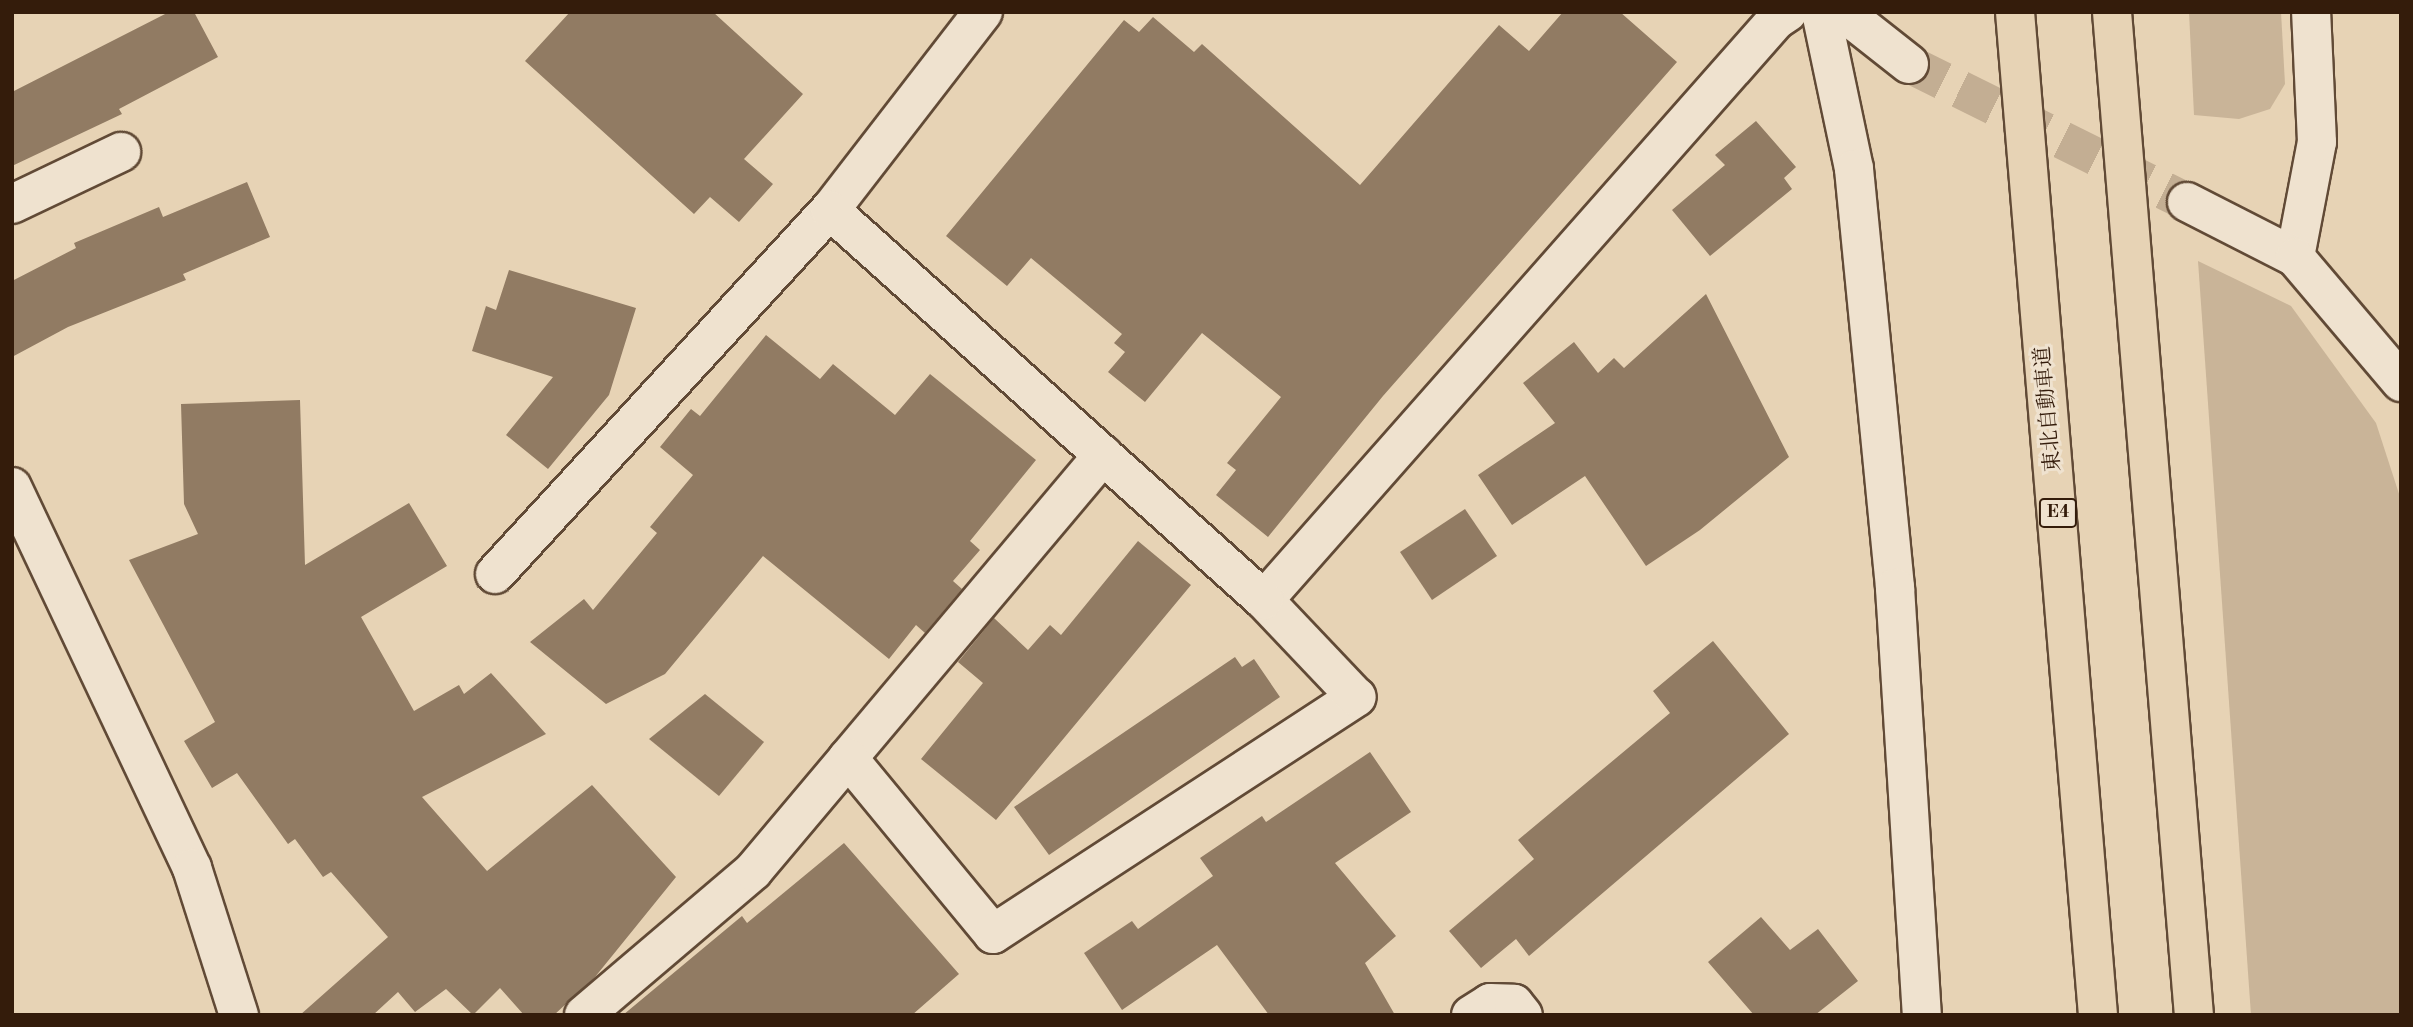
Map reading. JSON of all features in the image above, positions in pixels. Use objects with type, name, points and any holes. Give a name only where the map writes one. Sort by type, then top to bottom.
[{"type":"highway","name":"東北自動車道","points":[[2015,12],[2098,1015]]},
{"type":"highway","points":[[2112,12],[2194,1015]]},
{"type":"street","points":[[495,574],[830,210],[983,12]]},
{"type":"street","points":[[1265,600],[1776,20],[1788,12]]},
{"type":"street","points":[[1821,12],[1854,169],[1895,588],[1922,1015]]},
{"type":"street","points":[[1843,12],[1909,64]]},
{"type":"street","points":[[2295,257],[2317,142],[2311,12]]},
{"type":"street","points":[[12,204],[121,152]]},
{"type":"street","points":[[2188,202],[2295,257],[2401,382]]},
{"type":"street","points":[[830,210],[1265,600],[1356,697],[993,934],[848,758]]},
{"type":"street","points":[[584,1015],[753,871],[1102,455]]},
{"type":"street","points":[[12,487],[192,868],[239,1015]]},
{"type":"street","points":[[1471,1015],[1490,1003],[1514,1004],[1523,1015]]},
{"type":"shaded area","points":[[2189,12],[2281,12],[2285,84],[2270,109],[2239,119],[2194,115]]},
{"type":"shaded area","points":[[2198,261],[2291,306],[2376,423],[2401,500],[2401,1015],[2251,1015]]},
{"type":"building","points":[[169,12],[194,12],[218,57],[119,109],[122,114],[12,166],[12,92]]},
{"type":"building","points":[[570,12],[713,12],[803,94],[744,159],[773,184],[739,222],[710,197],[694,214],[525,61]]},
{"type":"building","points":[[1563,12],[1620,12],[1677,62],[1383,396],[1268,537],[1216,495],[1236,470],[1227,463],[1281,397],[1202,333],[1145,402],[1108,372],[1125,352],[1114,343],[1122,334],[1031,258],[1007,286],[946,236],[1124,20],[1139,32],[1153,17],[1194,52],[1202,44],[1360,185],[1499,25],[1529,51]]},
{"type":"building","points":[[1756,121],[1796,167],[1784,178],[1792,189],[1710,256],[1672,210],[1725,165],[1715,155]]},
{"type":"building","points":[[247,182],[270,237],[183,274],[186,280],[68,327],[12,357],[12,281],[76,248],[74,243],[159,207],[163,217]]},
{"type":"building","points":[[509,270],[636,308],[609,395],[548,469],[506,435],[553,377],[472,351],[486,306],[496,310]]},
{"type":"building","points":[[1706,294],[1789,457],[1700,530],[1646,566],[1585,476],[1512,525],[1478,475],[1555,423],[1523,383],[1574,342],[1598,373],[1614,358],[1624,368]]},
{"type":"building","points":[[766,335],[820,379],[833,364],[895,415],[930,374],[1036,460],[970,541],[980,550],[953,581],[962,589],[925,633],[916,625],[889,659],[763,556],[665,674],[606,704],[530,642],[584,599],[593,610],[657,533],[650,527],[693,475],[660,447],[691,409],[700,416]]},
{"type":"building","points":[[300,400],[305,565],[409,503],[447,566],[361,617],[414,711],[459,685],[464,694],[491,673],[546,734],[422,797],[487,871],[592,785],[676,877],[595,977],[554,1015],[524,1015],[500,988],[473,1015],[446,989],[415,1012],[398,992],[373,1015],[300,1015],[388,937],[331,872],[323,877],[295,839],[288,844],[237,773],[212,788],[184,741],[215,722],[129,560],[198,534],[184,504],[181,404]]},
{"type":"building","points":[[1465,509],[1497,556],[1432,600],[1400,552]]},
{"type":"building","points":[[1138,541],[1191,585],[996,820],[921,759],[983,683],[958,662],[994,618],[1028,650],[1050,625],[1061,635]]},
{"type":"building","points":[[1713,641],[1789,734],[1529,956],[1516,939],[1481,968],[1449,931],[1534,859],[1518,840],[1670,713],[1653,691]]},
{"type":"building","points":[[1235,657],[1242,667],[1254,659],[1280,697],[1049,855],[1014,807]]},
{"type":"building","points":[[705,694],[764,742],[719,796],[649,739]]},
{"type":"building","points":[[1370,752],[1411,812],[1335,863],[1396,936],[1365,963],[1395,1015],[1269,1015],[1217,945],[1122,1010],[1084,953],[1132,921],[1138,929],[1213,876],[1200,858],[1262,816],[1266,822]]},
{"type":"building","points":[[844,843],[959,974],[912,1015],[623,1015],[742,916],[747,923]]},
{"type":"building","points":[[1761,917],[1790,950],[1818,929],[1858,981],[1815,1015],[1754,1015],[1708,962]]},
{"type":"tunnel","points":[[1909,64],[2187,202]]}]
